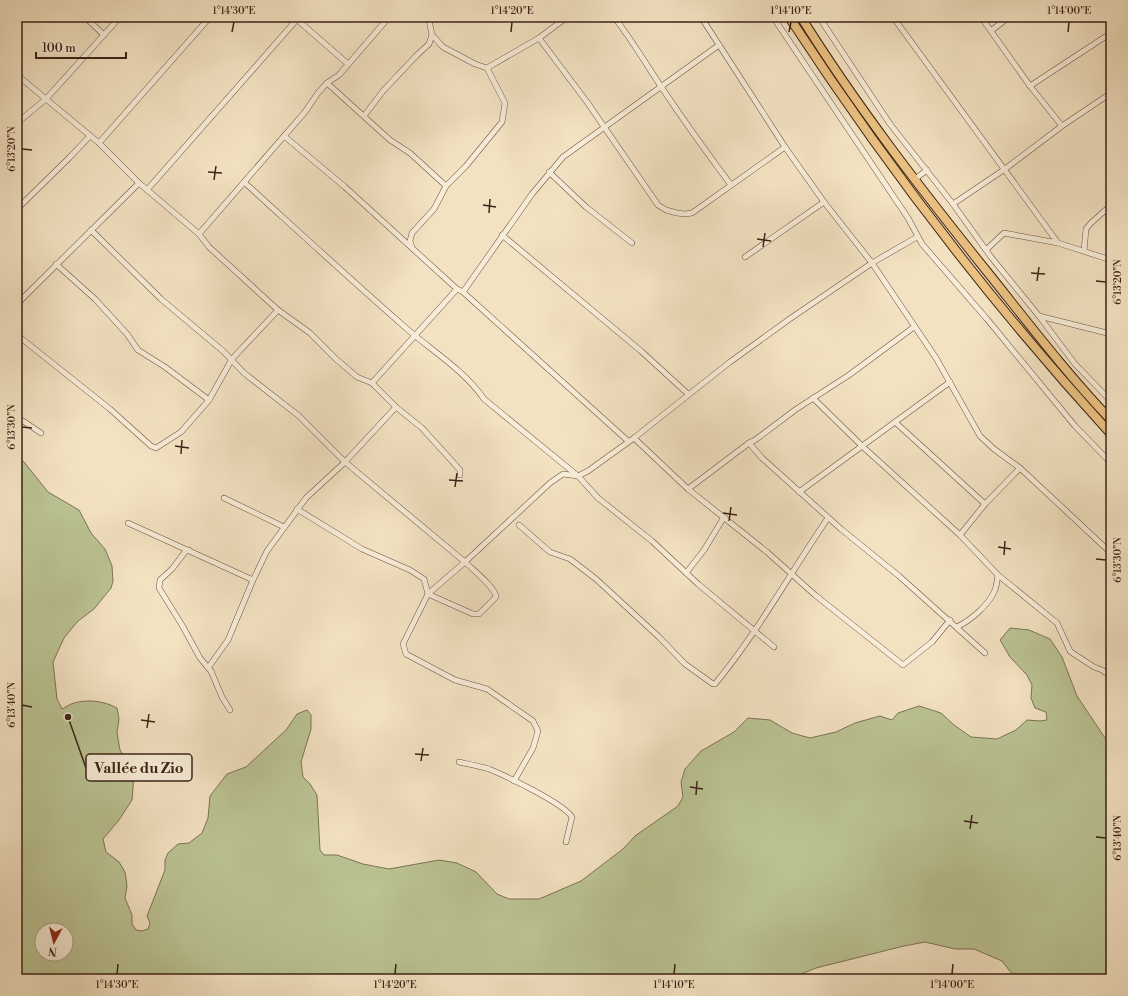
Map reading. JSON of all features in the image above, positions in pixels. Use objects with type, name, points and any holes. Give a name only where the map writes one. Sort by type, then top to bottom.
[{"type":"main road","points":[[789,17],[846,102],[928,214],[1034,348],[1111,434]]},
{"type":"main road","points":[[801,17],[853,95],[946,220],[1063,366],[1111,420]]},
{"type":"street","points":[[84,17],[104,35]]},
{"type":"street","points":[[17,123],[46,99],[120,17]]},
{"type":"street","points":[[99,143],[210,17]]},
{"type":"street","points":[[199,234],[305,112],[318,93],[327,83],[339,76],[389,17]]},
{"type":"street","points":[[424,17],[430,20]]},
{"type":"street","points":[[430,20],[434,17],[451,17]]},
{"type":"street","points":[[487,68],[539,38],[567,17]]},
{"type":"street","points":[[614,17],[637,47],[697,140],[730,186]]},
{"type":"street","points":[[701,17],[785,147],[824,202],[872,263],[936,358],[980,436],[994,449],[1020,468],[1111,553]]},
{"type":"street","points":[[773,17],[908,218],[917,237],[1075,426],[1111,463]]},
{"type":"street","points":[[818,17],[880,111],[953,204],[987,249],[991,257],[1039,316],[1075,364],[1111,401]]},
{"type":"street","points":[[894,17],[1058,243]]},
{"type":"street","points":[[981,17],[992,30],[1030,86],[1062,126]]},
{"type":"street","points":[[992,30],[1009,17]]},
{"type":"street","points":[[147,190],[297,18],[348,64]]},
{"type":"street","points":[[364,116],[383,92],[429,44],[432,35],[430,20]]},
{"type":"street","points":[[1030,86],[1111,33]]},
{"type":"street","points":[[412,248],[410,240],[412,233],[434,209],[446,186],[466,166],[502,122],[506,103],[487,68],[475,64],[443,47],[432,35]]},
{"type":"street","points":[[539,38],[627,157],[658,205],[666,210],[681,214],[692,213],[785,147]]},
{"type":"street","points":[[463,292],[536,189],[570,152],[719,45]]},
{"type":"street","points":[[17,75],[99,143],[138,183],[199,234],[209,247],[278,310],[310,333],[336,359],[357,377],[372,383],[396,407],[422,428],[460,470],[460,475]]},
{"type":"street","points":[[327,83],[390,140],[410,153],[446,186]]},
{"type":"street","points":[[953,204],[1005,169],[1062,126],[1111,93]]},
{"type":"street","points":[[17,209],[70,158],[90,136]]},
{"type":"street","points":[[284,136],[345,187],[457,289],[463,292],[688,488],[903,665],[937,637],[950,620]]},
{"type":"street","points":[[915,179],[927,170]]},
{"type":"street","points":[[550,172],[586,207],[632,243]]},
{"type":"street","points":[[244,182],[476,388],[484,399],[578,476],[598,498],[652,541],[686,573],[774,647]]},
{"type":"street","points":[[17,304],[138,183]]},
{"type":"street","points":[[745,256],[824,202]]},
{"type":"street","points":[[1084,251],[1086,229],[1111,205]]},
{"type":"street","points":[[90,230],[162,299],[232,359],[244,373],[299,416],[345,462],[465,562],[484,580],[496,595],[495,598],[477,615],[428,594]]},
{"type":"street","points":[[987,249],[1004,234],[1058,243],[1111,260]]},
{"type":"street","points":[[502,235],[642,351],[688,394]]},
{"type":"street","points":[[514,781],[533,748],[538,731],[533,721],[487,689],[455,680],[406,654],[403,644],[428,594],[465,562],[550,483],[563,474],[578,476],[588,470],[742,354],[872,263],[917,237]]},
{"type":"street","points":[[56,264],[95,299],[127,334],[138,350],[165,367],[209,400]]},
{"type":"street","points":[[372,383],[457,289]]},
{"type":"street","points":[[17,335],[110,409],[151,446],[156,448],[181,432],[209,400],[232,359],[278,310]]},
{"type":"street","points":[[1039,316],[1111,334]]},
{"type":"street","points":[[688,488],[749,443],[848,375],[914,327]]},
{"type":"street","points":[[799,492],[950,382]]},
{"type":"street","points":[[813,398],[862,446],[960,535],[998,575],[1057,623],[1070,650],[1074,654],[1111,676]]},
{"type":"street","points":[[208,668],[228,640],[267,551],[284,527],[306,498],[345,462],[396,407]]},
{"type":"street","points":[[17,417],[41,433]]},
{"type":"street","points":[[895,422],[985,504]]},
{"type":"street","points":[[749,443],[762,458],[828,518],[899,576],[950,620],[985,653]]},
{"type":"street","points":[[960,535],[985,504],[1020,468]]},
{"type":"street","points":[[224,498],[284,527]]},
{"type":"street","points":[[298,509],[362,549],[410,570],[424,580],[428,594]]},
{"type":"street","points":[[686,573],[704,550],[724,517]]},
{"type":"street","points":[[519,525],[550,552],[570,559],[596,579],[659,637],[685,664],[711,684],[715,684],[754,631],[828,518]]},
{"type":"street","points":[[128,523],[253,580]]},
{"type":"street","points":[[188,550],[172,569],[160,580],[159,588],[200,658],[208,668],[230,710]]},
{"type":"street","points":[[957,627],[978,613],[991,597],[995,590],[998,575]]},
{"type":"street","points":[[459,762],[488,769],[514,781],[558,806],[571,816],[571,827],[566,842]]},
{"type":"green space","points":[[17,455],[48,492],[79,510],[91,533],[105,549],[112,566],[113,581],[111,588],[94,609],[78,621],[64,638],[53,662],[57,699],[62,709],[74,703],[90,701],[96,701],[117,708],[119,719],[117,733],[120,750],[134,774],[132,800],[119,820],[103,839],[106,852],[119,862],[125,872],[127,886],[125,898],[132,915],[132,924],[136,930],[142,931],[148,929],[150,923],[147,916],[165,870],[165,860],[168,853],[178,844],[189,843],[202,833],[208,818],[210,796],[227,774],[246,767],[286,730],[297,714],[307,710],[311,715],[311,729],[301,762],[303,777],[310,784],[317,795],[320,850],[324,855],[337,855],[363,864],[389,869],[439,860],[457,863],[476,872],[497,894],[509,899],[539,899],[581,881],[623,849],[635,836],[678,806],[683,797],[681,782],[685,769],[701,751],[734,732],[748,718],[770,720],[792,733],[810,738],[836,732],[855,723],[880,716],[892,720],[898,713],[919,706],[941,713],[954,725],[971,737],[997,739],[1016,730],[1027,720],[1047,720],[1046,712],[1035,708],[1031,698],[1032,685],[1027,675],[1010,657],[1000,640],[1010,628],[1029,630],[1050,639],[1062,657],[1077,696],[1111,747],[1111,979],[1016,979],[1002,961],[974,949],[955,949],[925,942],[816,968],[789,979],[17,979]]},
{"type":"place","name":"Vallée du Zio","points":[[68,717]]}]
